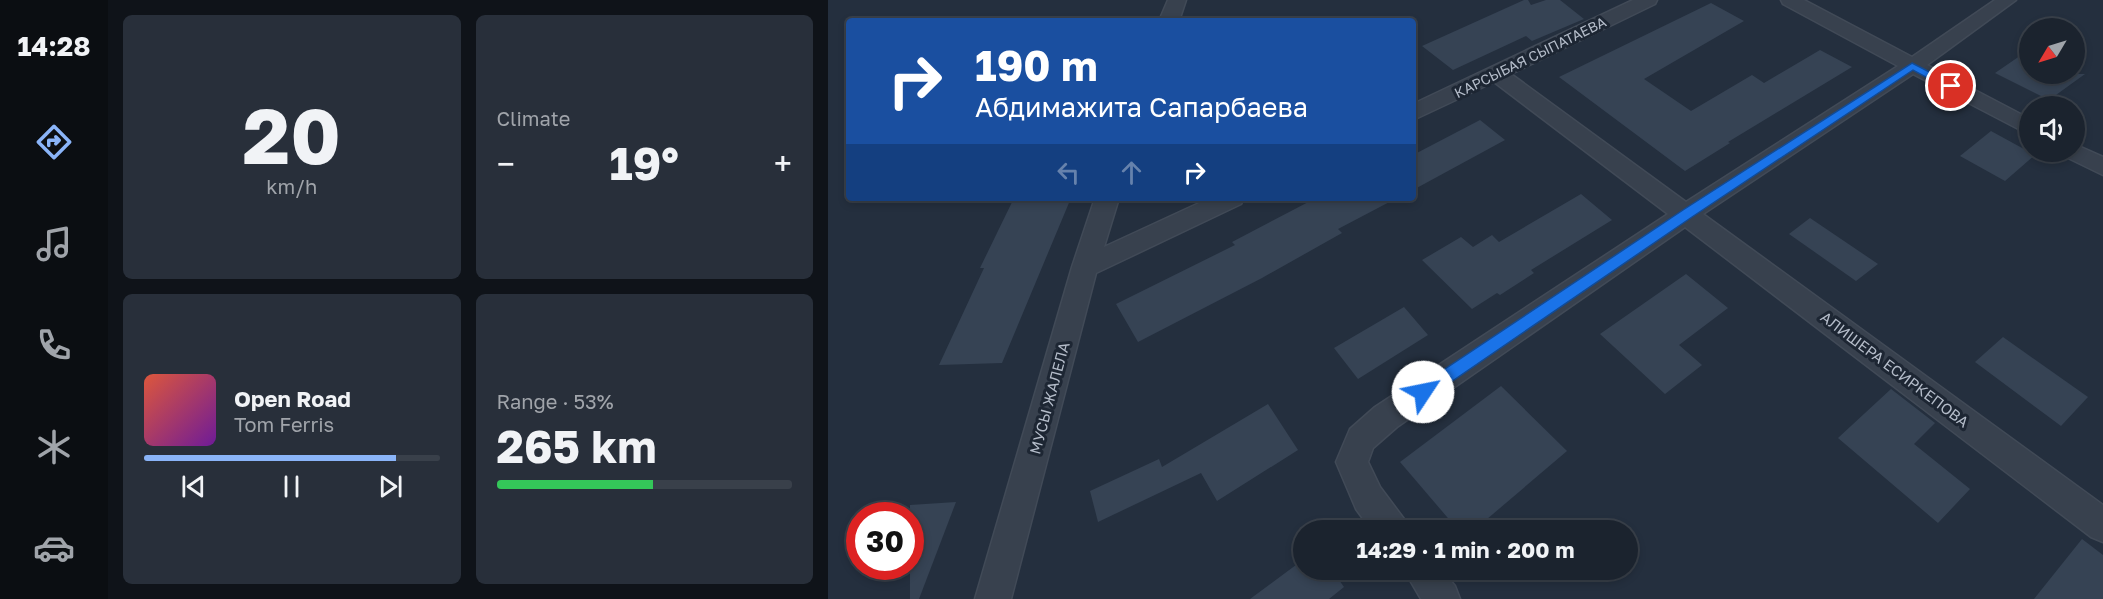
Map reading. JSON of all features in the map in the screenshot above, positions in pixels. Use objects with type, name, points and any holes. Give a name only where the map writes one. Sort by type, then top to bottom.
[{"type":"street","points":[[1170,18],[1178,0]]},
{"type":"street","name":"КАРСЫБАЯ СЫПАТАЕВА","points":[[1416,112],[1648,0]]},
{"type":"street","points":[[1790,0],[2019,122]]},
{"type":"street","points":[[1384,520],[1368,498],[1352,462],[1361,439],[1386,417],[1687,213],[1912,66],[2007,0]]},
{"type":"street","name":"АЛИШЕРА ЕСИРКЕПОВА","points":[[1497,74],[1687,213],[2103,525]]},
{"type":"street","points":[[2085,158],[2103,167]]},
{"type":"street","name":"МУСЫ ЖАЛЕЛА","points":[[993,599],[1085,267],[1106,201]]},
{"type":"street","points":[[1085,267],[1226,201]]},
{"type":"street","points":[[1428,580],[1442,599]]},
{"type":"building","points":[[1528,0],[1531,5],[1546,0],[1560,0],[1584,19],[1532,41],[1526,36],[1453,70],[1422,46]]},
{"type":"building","points":[[1711,3],[1744,21],[1644,79],[1691,111],[1752,75],[1764,83],[1820,50],[1852,67],[1728,142],[1730,143],[1685,171],[1559,77]]},
{"type":"building","points":[[2019,57],[2019,84],[2071,84],[2055,96],[2041,96],[1995,73]]},
{"type":"building","points":[[1480,120],[1505,140],[1416,188],[1416,153]]},
{"type":"building","points":[[1991,131],[2019,146],[2019,162],[2027,162],[2005,181],[1960,156]]},
{"type":"building","points":[[1581,194],[1612,220],[1531,270],[1534,273],[1500,295],[1497,293],[1472,309],[1422,260],[1461,237],[1473,247],[1492,235],[1499,242]]},
{"type":"building","points":[[1013,201],[1070,201],[1002,363],[939,365],[984,268],[980,268]]},
{"type":"building","points":[[1310,201],[1391,201],[1338,229],[1342,233],[1262,278],[1138,342],[1116,304],[1235,245],[1232,242]]},
{"type":"building","points":[[1810,218],[1878,264],[1856,281],[1789,234]]},
{"type":"building","points":[[1686,274],[1728,308],[1679,345],[1702,365],[1665,394],[1600,334]]},
{"type":"building","points":[[1404,307],[1428,335],[1358,379],[1334,348]]},
{"type":"building","points":[[2003,337],[2088,397],[2061,426],[1975,362]]},
{"type":"building","points":[[1501,386],[1567,451],[1486,520],[1450,520],[1400,462]]},
{"type":"building","points":[[1891,389],[1935,423],[1914,444],[1970,489],[1938,523],[1838,438]]},
{"type":"building","points":[[1268,404],[1298,450],[1217,501],[1201,473],[1098,522],[1090,491],[1159,459],[1162,467]]},
{"type":"building","points":[[956,502],[919,599],[910,599],[910,580],[924,580],[924,504]]},
{"type":"building","points":[[2082,539],[2103,555],[2103,599],[2034,599]]},
{"type":"building","points":[[1293,567],[1293,580],[1339,580],[1344,587],[1329,599],[1250,599]]},
{"type":"route","points":[[1423,392],[1687,213],[1912,66],[1951,86]]}]
